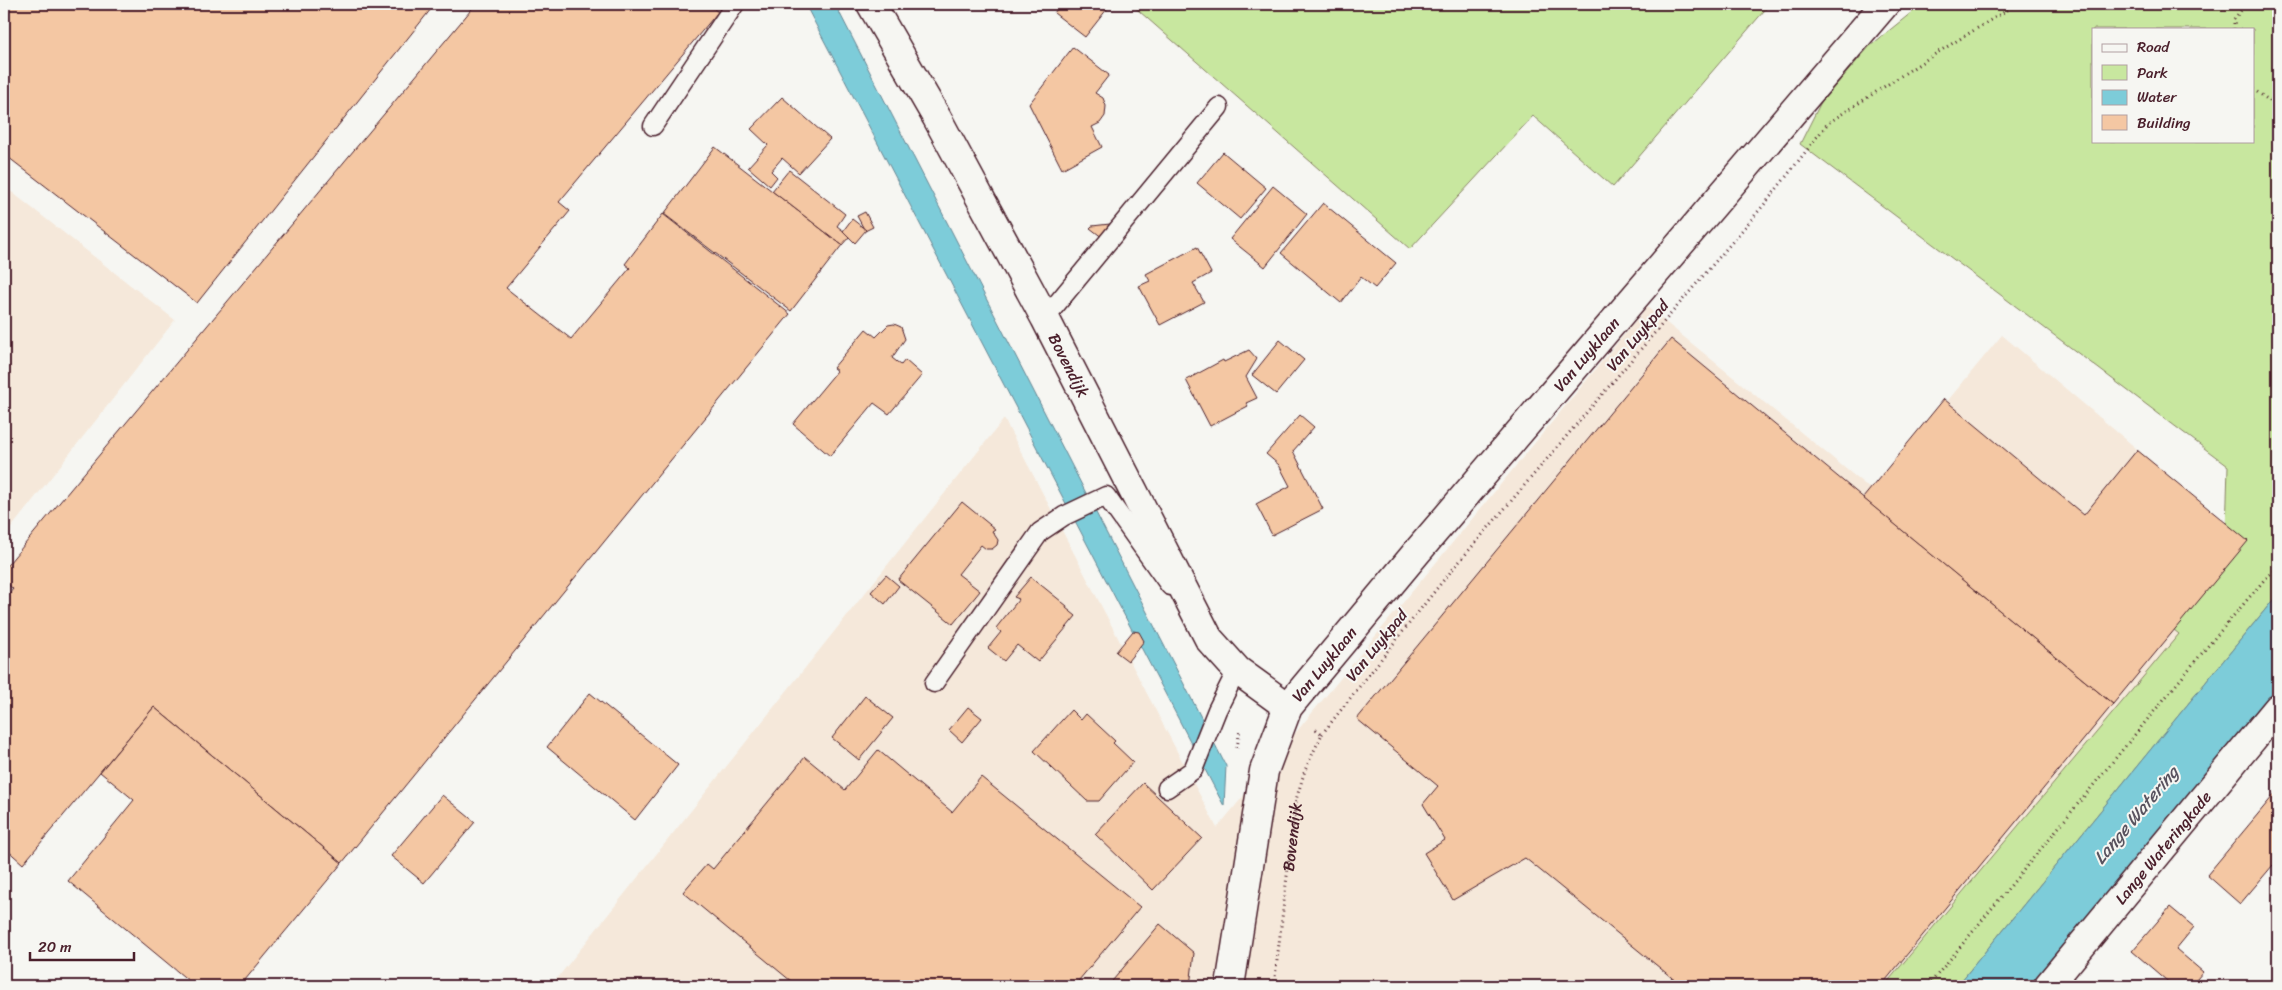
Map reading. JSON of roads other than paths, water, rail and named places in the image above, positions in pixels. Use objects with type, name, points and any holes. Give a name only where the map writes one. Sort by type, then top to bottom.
[{"type":"street","name":"Bovendijk","points":[[871,4],[937,118],[1045,318],[1209,639],[1237,670],[1288,707]]},
{"type":"street","name":"Van Luyklaan","points":[[1288,707],[1417,552],[1885,4]]},
{"type":"street","points":[[1230,986],[1264,771],[1288,707]]},
{"type":"street","name":"Lange Wateringkade","points":[[2048,986],[2278,708]]},
{"type":"lane","points":[[653,126],[735,4]]},
{"type":"lane","points":[[1045,318],[1219,107]]},
{"type":"lane","points":[[934,683],[1040,532],[1064,516],[1106,496],[1209,639]]},
{"type":"lane","points":[[1168,788],[1193,770],[1217,710],[1237,670]]},
{"type":"water","points":[[805,4],[835,4],[1226,766],[1224,806]]},
{"type":"water","name":"Lange Watering","points":[[2278,594],[2278,694],[2039,986],[1957,986]]}]
